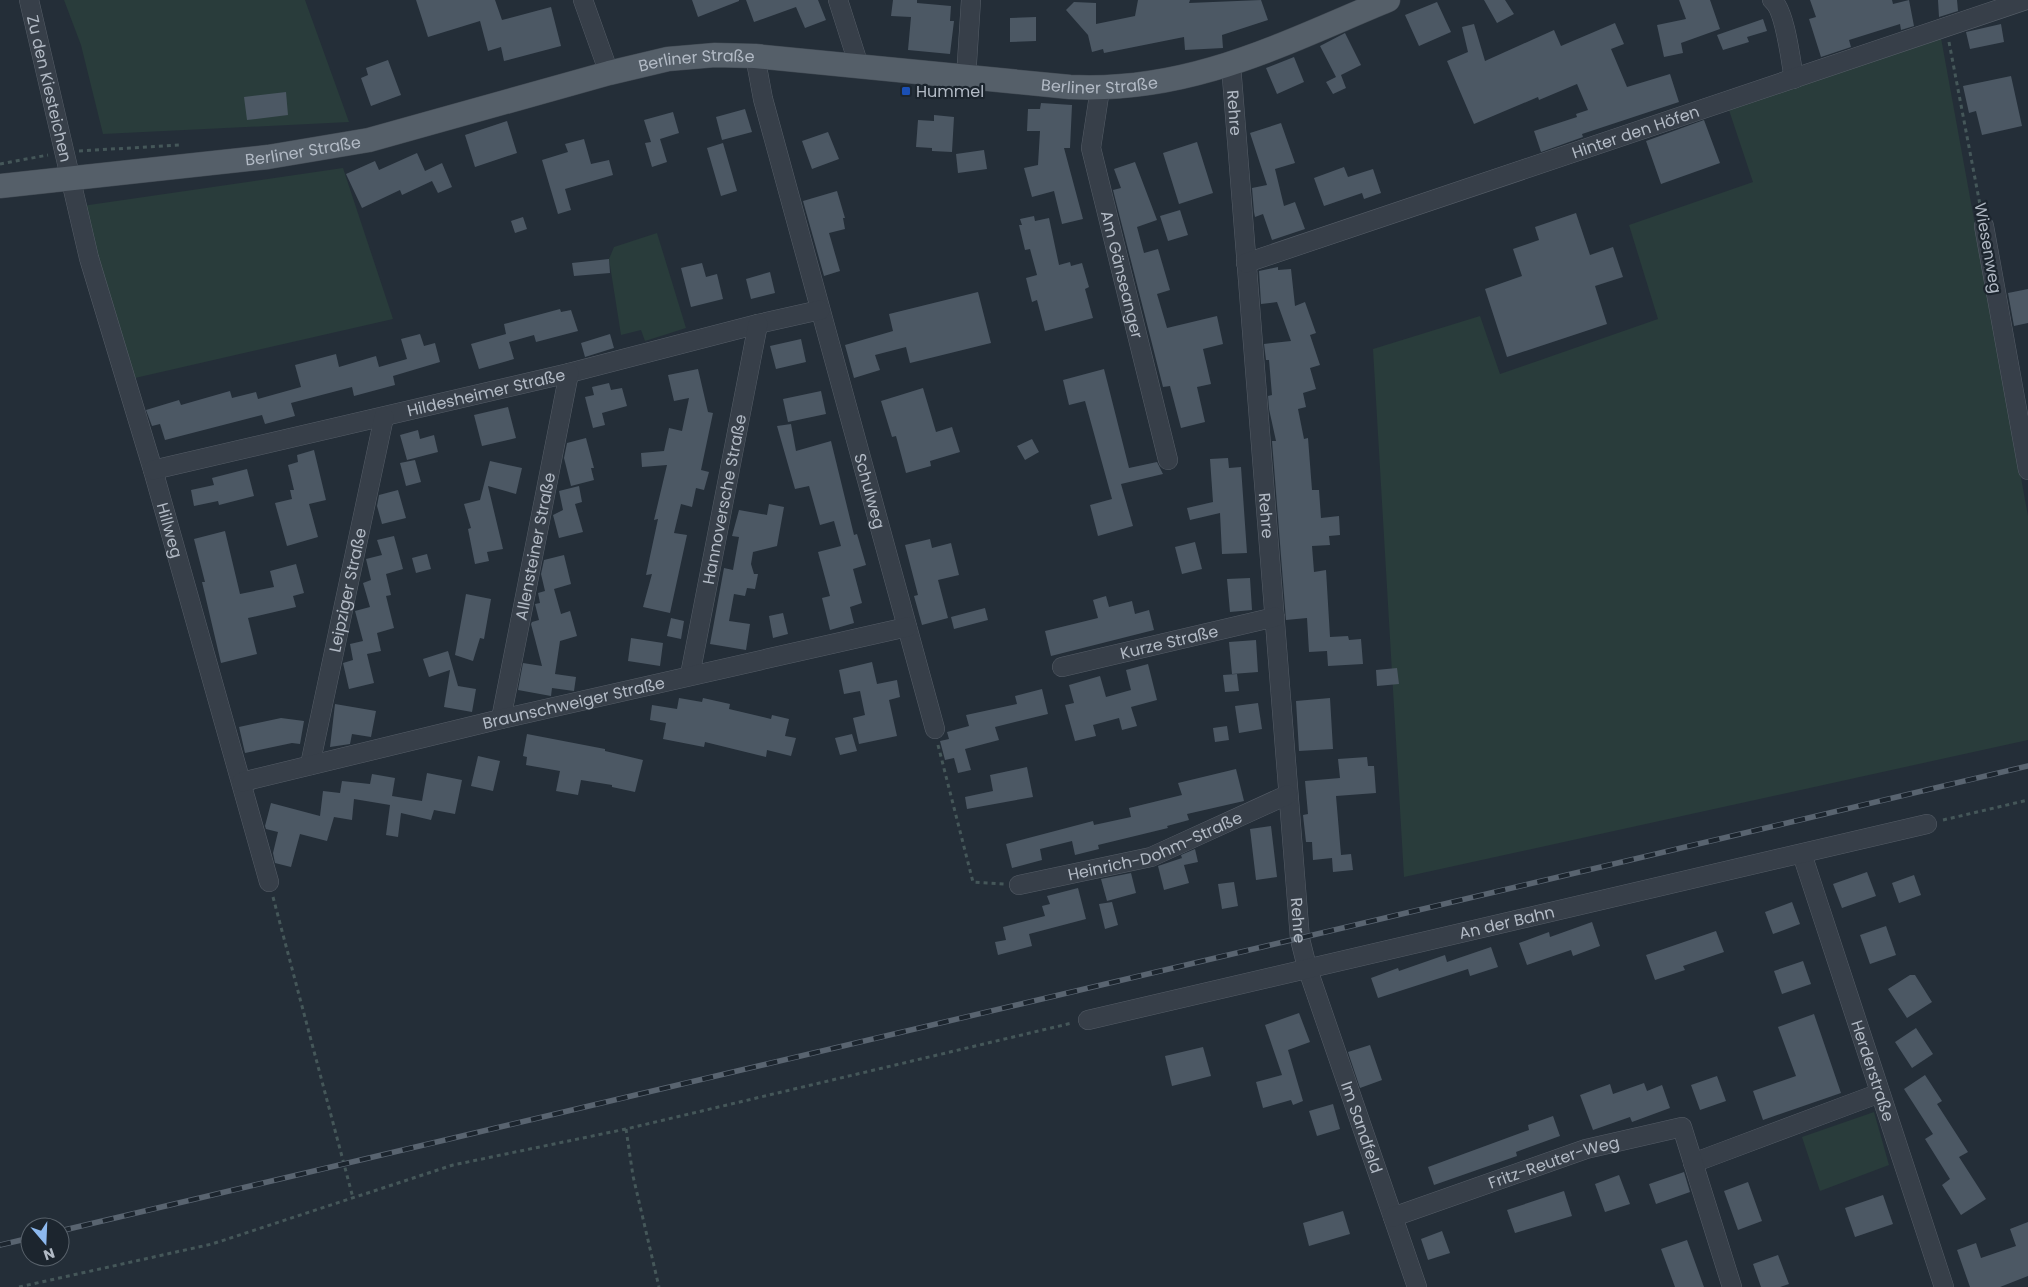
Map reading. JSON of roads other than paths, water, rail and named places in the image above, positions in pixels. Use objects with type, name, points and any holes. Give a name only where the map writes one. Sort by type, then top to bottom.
[{"type":"main road","name":"Berliner Straße","points":[[0,186],[268,157],[369,140],[609,73],[668,59],[715,55],[755,56],[966,78],[1100,89],[1158,84],[1231,65],[1388,0]]},
{"type":"street","name":"Zu den Kiesteichen","points":[[30,0],[72,177]]},
{"type":"street","points":[[584,0],[609,73]]},
{"type":"street","points":[[838,0],[860,66]]},
{"type":"street","points":[[966,78],[971,0]]},
{"type":"street","points":[[1772,0],[1776,3],[1782,18],[1794,79]]},
{"type":"street","name":"Hinter den Höfen","points":[[1246,262],[2026,0]]},
{"type":"street","name":"Schulweg","points":[[755,56],[763,99],[935,729]]},
{"type":"street","name":"Rehre","points":[[1231,65],[1275,617],[1287,795],[1299,930],[1307,967]]},
{"type":"street","name":"Am Gänseanger","points":[[1100,89],[1091,148],[1168,460]]},
{"type":"street","name":"Hillweg","points":[[72,177],[89,258],[153,470],[269,882]]},
{"type":"street","name":"Wiesenweg","points":[[1984,226],[2028,470]]},
{"type":"street","name":"Hildesheimer Straße","points":[[153,470],[569,373],[758,324],[820,310]]},
{"type":"street","name":"Hannoversche Straße","points":[[690,675],[758,324]]},
{"type":"street","name":"Allensteiner Straße","points":[[501,719],[569,373]]},
{"type":"street","name":"Leipziger Straße","points":[[310,764],[384,417]]},
{"type":"street","name":"Kurze Straße","points":[[1062,667],[1275,617]]},
{"type":"street","name":"Braunschweiger Straße","points":[[242,782],[501,719],[907,627]]},
{"type":"street","name":"Heinrich-Dohm-Straße","points":[[1019,885],[1151,857],[1287,795]]},
{"type":"street","name":"An der Bahn","points":[[1088,1020],[1307,967],[1926,824]]},
{"type":"street","name":"Herderstraße","points":[[1802,854],[1944,1287]]},
{"type":"street","name":"Im Sandfeld","points":[[1307,967],[1417,1287]]},
{"type":"street","points":[[1693,1163],[1880,1093]]},
{"type":"street","name":"Fritz-Reuter-Weg","points":[[1393,1217],[1586,1150],[1682,1127],[1732,1287]]},
{"type":"railway","points":[[70,1229],[2028,766]]},
{"type":"railway","points":[[0,1245],[20,1240]]},
{"type":"place","name":"Hummel","points":[[906,91]]}]
